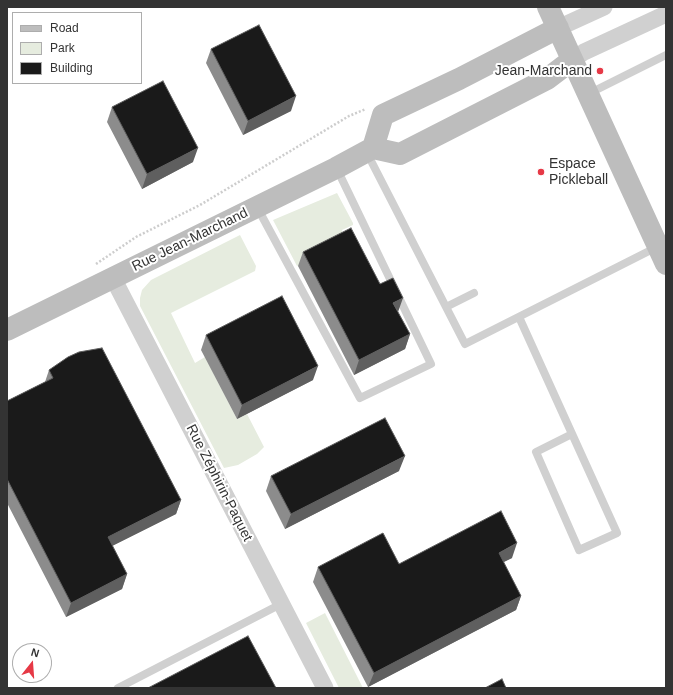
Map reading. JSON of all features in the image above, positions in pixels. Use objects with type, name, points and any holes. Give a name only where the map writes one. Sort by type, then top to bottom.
[{"type":"street","points":[[548,7],[662,255]]},
{"type":"street","points":[[604,7],[558,28],[459,79],[383,115],[370,150],[400,154],[547,79],[584,52],[666,14]]},
{"type":"street","name":"Rue Jean-Marchand","points":[[7,330],[370,150]]},
{"type":"street","name":"Rue Zéphirin-Paquet","points":[[113,278],[325,688]]},
{"type":"lane","points":[[588,94],[666,55]]},
{"type":"lane","points":[[370,150],[465,344],[519,317],[662,255]]},
{"type":"lane","points":[[257,207],[360,398],[431,364],[336,168]]},
{"type":"lane","points":[[446,307],[474,292]]},
{"type":"lane","points":[[519,317],[617,533],[580,550],[536,452],[572,434]]},
{"type":"lane","points":[[118,688],[281,604]]},
{"type":"path","points":[[90,267],[136,237],[200,205],[349,116],[369,107]]},
{"type":"green space","points":[[337,193],[353,223],[353,225],[342,230],[344,242],[297,266],[273,220]]},
{"type":"green space","points":[[240,235],[256,266],[255,271],[171,313],[195,363],[205,357],[237,419],[247,414],[264,447],[257,454],[238,465],[224,468],[140,306],[140,298],[142,290],[151,280]]},
{"type":"green space","points":[[325,613],[363,688],[339,688],[306,623]]},
{"type":"building","points":[[259,25],[296,96],[248,121],[211,49]]},
{"type":"building","points":[[163,81],[198,148],[147,174],[112,107]]},
{"type":"building","points":[[351,228],[380,284],[393,278],[403,298],[393,303],[410,334],[359,360],[303,252]]},
{"type":"building","points":[[282,296],[318,366],[242,405],[206,335]]},
{"type":"building","points":[[102,348],[181,500],[108,537],[127,574],[71,603],[7,479],[7,401],[53,378],[49,370],[68,357],[79,352]]},
{"type":"building","points":[[385,418],[405,456],[291,514],[271,476]]},
{"type":"building","points":[[501,511],[517,543],[499,553],[521,596],[374,673],[318,567],[383,533],[399,564]]},
{"type":"building","points":[[248,636],[276,688],[148,688]]},
{"type":"building","points":[[502,679],[506,688],[485,688]]},
{"type":"place","name":"Jean-Marchand","points":[[600,71]]},
{"type":"place","name":"Espace Pickleball","points":[[541,172]]}]
